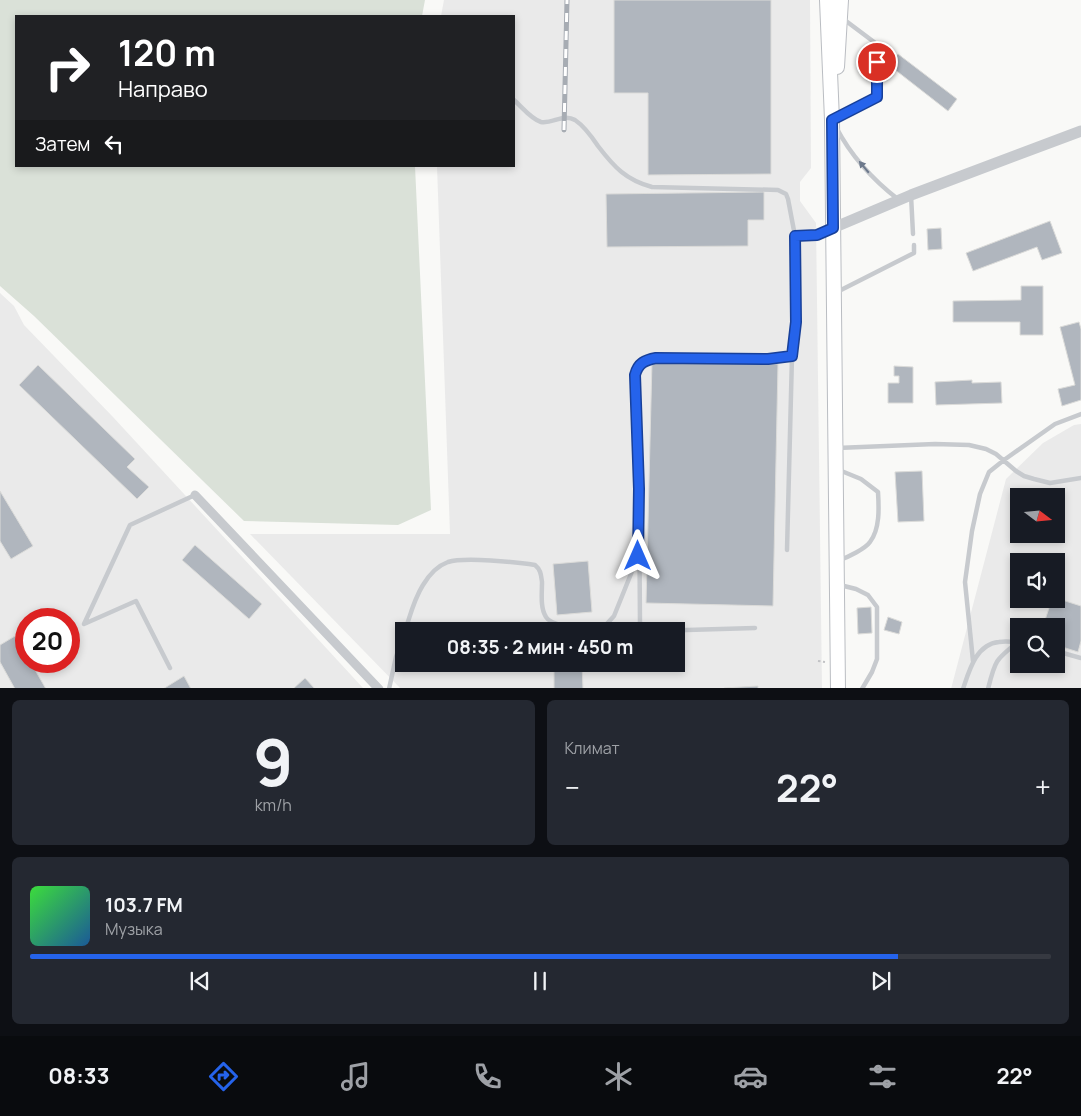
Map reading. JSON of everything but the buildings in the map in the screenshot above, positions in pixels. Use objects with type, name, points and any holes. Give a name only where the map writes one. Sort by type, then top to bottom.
[{"type":"main road","points":[[827,0],[832,120],[838,688]]},
{"type":"main road","points":[[832,120],[841,0]]},
{"type":"street","points":[[833,228],[911,195],[1081,131]]},
{"type":"street","points":[[195,495],[379,688]]},
{"type":"lane","points":[[841,17],[878,45],[877,97],[832,120],[846,146],[878,184],[899,200]]},
{"type":"lane","points":[[515,101],[534,119],[543,122],[565,117],[572,118],[591,136],[612,164],[623,174],[642,184],[652,187],[778,190],[783,192],[788,200],[795,236],[796,322],[792,356],[787,550]]},
{"type":"lane","points":[[911,195],[914,234]]},
{"type":"lane","points":[[795,236],[817,235],[833,228]]},
{"type":"lane","points":[[834,294],[914,253],[914,245]]},
{"type":"lane","points":[[639,622],[639,489],[635,375],[637,368],[645,360],[656,358],[768,359],[792,356]]},
{"type":"lane","points":[[973,661],[965,582],[972,531],[980,494],[989,472],[1055,424],[1081,414]]},
{"type":"lane","points":[[835,448],[935,444],[969,445],[986,449],[1004,460],[1016,471],[1034,480],[1050,482],[1081,478]]},
{"type":"lane","points":[[835,468],[861,479],[878,492],[879,517],[870,542],[851,556],[836,561]]},
{"type":"lane","points":[[170,668],[136,601],[84,624],[130,525],[195,495]]},
{"type":"lane","points":[[608,622],[614,616],[638,556]]},
{"type":"lane","points":[[408,622],[417,596],[432,573],[449,561],[464,560],[536,564],[541,575],[543,609],[548,620],[553,622]]},
{"type":"lane","points":[[836,584],[856,589],[868,595],[877,607],[877,659],[872,672],[862,688]]},
{"type":"lane","points":[[685,629],[755,628]]},
{"type":"lane","points":[[963,688],[973,661],[983,649],[997,642],[1010,642]]},
{"type":"lane","points":[[988,688],[994,663],[1010,648]]},
{"type":"lane","points":[[1065,654],[1081,658]]},
{"type":"lane","points":[[389,688],[395,661]]},
{"type":"shaded area","points":[[0,0],[425,0],[422,15],[15,15],[15,167],[415,167],[431,510],[398,525],[244,521],[34,316],[0,286]]},
{"type":"shaded area","points":[[444,0],[810,0],[811,168],[800,182],[800,201],[816,223],[822,688],[400,688],[250,534],[450,534],[437,167],[515,167],[515,15],[441,15]]},
{"type":"shaded area","points":[[0,293],[14,306],[24,325],[113,417],[363,688],[0,688]]},
{"type":"shaded area","points":[[1081,424],[1081,688],[951,688],[1006,479],[1043,443],[1074,425]]},
{"type":"railway","points":[[564,130],[567,0]]},
{"type":"route","points":[[638,556],[639,489],[635,375],[637,368],[645,360],[656,358],[768,359],[792,356],[796,322],[795,236],[817,235],[833,228],[832,120],[877,97],[877,62]]}]
